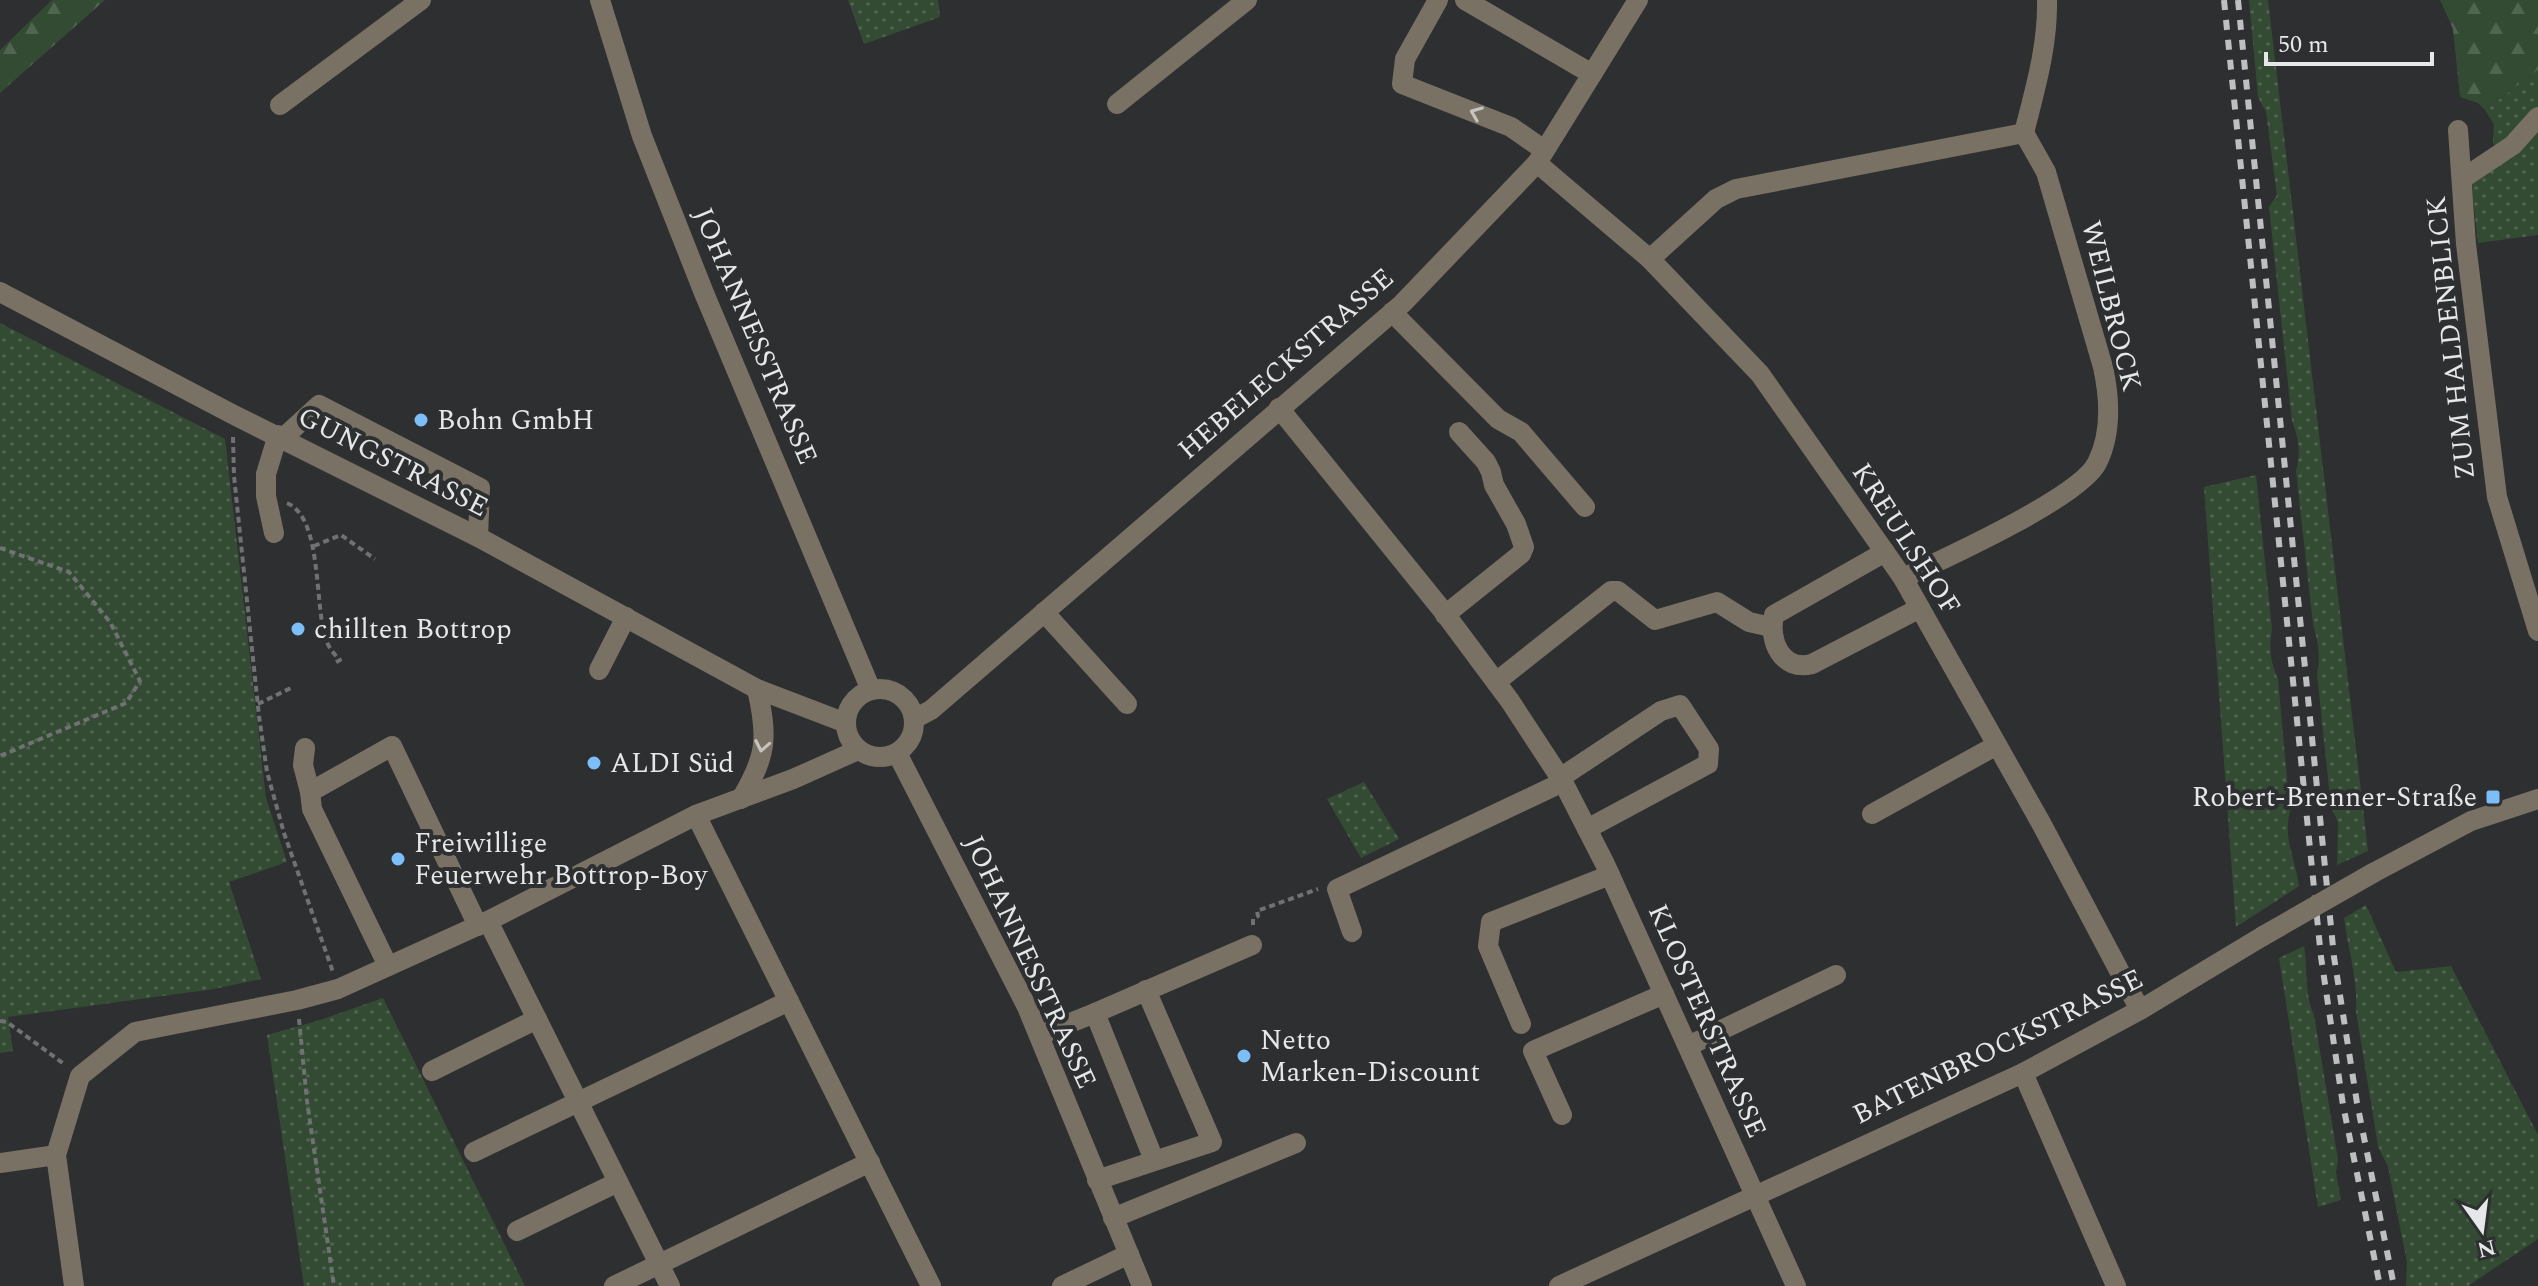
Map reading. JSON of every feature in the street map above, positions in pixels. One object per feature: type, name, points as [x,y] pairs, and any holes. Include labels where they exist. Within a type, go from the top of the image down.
[{"type":"street","points":[[280,105],[421,0]]},
{"type":"street","name":"JOHANNESSTRASSE","points":[[600,0],[642,136],[698,279],[871,690]]},
{"type":"street","points":[[1117,104],[1247,0]]},
{"type":"street","name":"KREULSHOF","points":[[1438,0],[1405,59],[1402,84],[1511,127],[1650,259],[1760,374],[1903,578],[2140,1010]]},
{"type":"street","name":"HEBELECKSTRASSE","points":[[914,719],[931,710],[1392,312],[1541,156],[1638,0]]},
{"type":"street","points":[[1650,259],[1716,199],[1736,189],[2024,133],[2044,52],[2048,28],[2047,0]]},
{"type":"street","points":[[1477,3],[1592,74]]},
{"type":"street","points":[[2462,179],[2513,145],[2538,117]]},
{"type":"street","name":"ZUM HALDENBLICK","points":[[2458,130],[2466,244],[2497,497],[2538,631]]},
{"type":"street","name":"WEILBROCK","points":[[1903,578],[1972,546],[2080,484],[2096,465],[2103,446],[2109,418],[2109,394],[2103,367],[2046,172],[2024,133]]},
{"type":"street","name":"GUNGSTRASSE","points":[[0,292],[234,415],[478,537],[757,689],[846,723]]},
{"type":"street","points":[[1392,312],[1498,419],[1521,432],[1585,507]]},
{"type":"street","points":[[274,533],[266,496],[266,474],[280,437],[319,405],[480,488],[478,537]]},
{"type":"street","name":"KLOSTERSTRASSE","points":[[1279,408],[1496,682],[1561,780],[1610,875],[1796,1286]]},
{"type":"street","points":[[1445,615],[1521,554],[1524,547],[1486,462],[1459,432]]},
{"type":"street","points":[[1885,552],[1774,615],[1771,627],[1773,639],[1782,658],[1803,667],[1920,608]]},
{"type":"street","points":[[1496,682],[1611,591],[1618,591],[1655,620],[1717,602],[1749,622],[1771,627]]},
{"type":"street","points":[[1044,612],[1127,704]]},
{"type":"street","points":[[599,670],[626,617]]},
{"type":"street","points":[[881,688],[900,694],[912,710],[914,719],[913,735],[897,753],[881,758],[858,750],[849,738],[846,723],[847,714],[856,699],[881,688]]},
{"type":"street","points":[[741,799],[753,778],[766,738],[757,689]]},
{"type":"street","points":[[1352,932],[1337,889],[1561,780],[1661,711],[1680,705],[1709,749],[1708,764],[1587,829]]},
{"type":"street","points":[[1872,814],[1997,745]]},
{"type":"street","points":[[310,792],[392,746],[483,923],[537,1019],[670,1286]]},
{"type":"street","points":[[305,748],[303,765],[312,809],[388,966]]},
{"type":"street","points":[[74,1286],[56,1155],[80,1076],[135,1032],[338,989],[483,923],[696,815],[793,779],[858,750]]},
{"type":"street","name":"JOHANNESSTRASSE","points":[[897,753],[1040,1035],[1142,1286]]},
{"type":"street","name":"BATENBROCKSTRASSE","points":[[1559,1286],[2023,1073],[2140,1010],[2373,873],[2471,821],[2538,799]]},
{"type":"street","points":[[696,815],[931,1286]]},
{"type":"street","points":[[1521,1024],[1488,946],[1491,922],[1610,875]]},
{"type":"street","points":[[1040,1035],[1252,945]]},
{"type":"street","points":[[1688,1046],[1836,975]]},
{"type":"street","points":[[1097,1180],[1212,1142],[1146,990]]},
{"type":"street","points":[[1562,1115],[1533,1051],[1664,994]]},
{"type":"street","points":[[474,1152],[789,1001]]},
{"type":"street","points":[[1095,1013],[1154,1160]]},
{"type":"street","points":[[432,1071],[537,1019]]},
{"type":"street","points":[[2023,1073],[2116,1286]]},
{"type":"street","points":[[1113,1218],[1296,1143]]},
{"type":"street","points":[[0,1163],[56,1155]]},
{"type":"street","points":[[614,1286],[870,1162]]},
{"type":"street","points":[[517,1231],[618,1182]]},
{"type":"street","points":[[1062,1286],[1129,1254]]},
{"type":"path","points":[[234,415],[234,476],[258,704],[271,793],[338,989]]},
{"type":"path","points":[[266,496],[294,505],[309,531],[314,546],[322,625],[329,646],[340,660],[333,664]]},
{"type":"path","points":[[314,546],[341,535],[375,559]]},
{"type":"path","points":[[0,548],[69,572],[110,622],[140,681],[126,703],[0,756]]},
{"type":"path","points":[[258,704],[291,688]]},
{"type":"path","points":[[1252,945],[1253,919],[1258,916],[1257,911],[1317,889],[1337,889]]},
{"type":"path","points":[[297,1000],[307,1101],[334,1286]]},
{"type":"path","points":[[0,1021],[7,1022],[80,1076]]},
{"type":"green space","points":[[52,0],[105,0],[0,93],[0,50]]},
{"type":"green space","points":[[848,0],[938,0],[940,17],[864,44]]},
{"type":"green space","points":[[2249,0],[2268,0],[2368,851],[2337,865],[2338,822],[2331,807],[2317,674],[2318,649],[2296,471],[2298,446],[2292,421],[2269,207],[2277,195],[2266,112],[2258,97]]},
{"type":"green space","points":[[2440,0],[2538,0],[2538,70],[2485,110],[2478,103],[2460,97],[2453,29]]},
{"type":"green space","points":[[2538,70],[2538,235],[2478,243],[2471,181],[2504,161],[2493,143],[2494,124],[2485,110]]},
{"type":"green space","points":[[0,323],[225,439],[266,798],[287,862],[229,882],[261,979],[214,989],[8,1017],[13,1051],[0,1053]]},
{"type":"green space","points":[[2256,475],[2272,629],[2271,654],[2278,679],[2290,811],[2289,840],[2299,886],[2236,927],[2204,487]]},
{"type":"green space","points":[[1364,782],[1399,839],[1361,858],[1327,799]]},
{"type":"green space","points":[[2366,905],[2396,972],[2451,966],[2538,1135],[2538,1239],[2468,1286],[2406,1286],[2407,1262],[2388,1167],[2378,1146],[2344,918]]},
{"type":"green space","points":[[2304,946],[2309,998],[2338,1159],[2336,1173],[2341,1200],[2318,1207],[2279,958]]},
{"type":"green space","points":[[383,998],[525,1286],[304,1286],[267,1035]]},
{"type":"railway","points":[[2224,0],[2321,957],[2343,1105],[2380,1286]]},
{"type":"railway","points":[[2238,0],[2334,957],[2357,1103],[2394,1286]]},
{"type":"place","name":"Bohn GmbH","points":[[421,420]]},
{"type":"place","name":"chillten Bottrop","points":[[298,629]]},
{"type":"place","name":"ALDI Süd","points":[[594,763]]},
{"type":"place","name":"Robert-Brenner-Straße","points":[[2493,797]]},
{"type":"place","name":"Freiwillige Feuerwehr Bottrop-Boy","points":[[398,859]]},
{"type":"place","name":"Netto Marken-Discount","points":[[1244,1056]]}]
